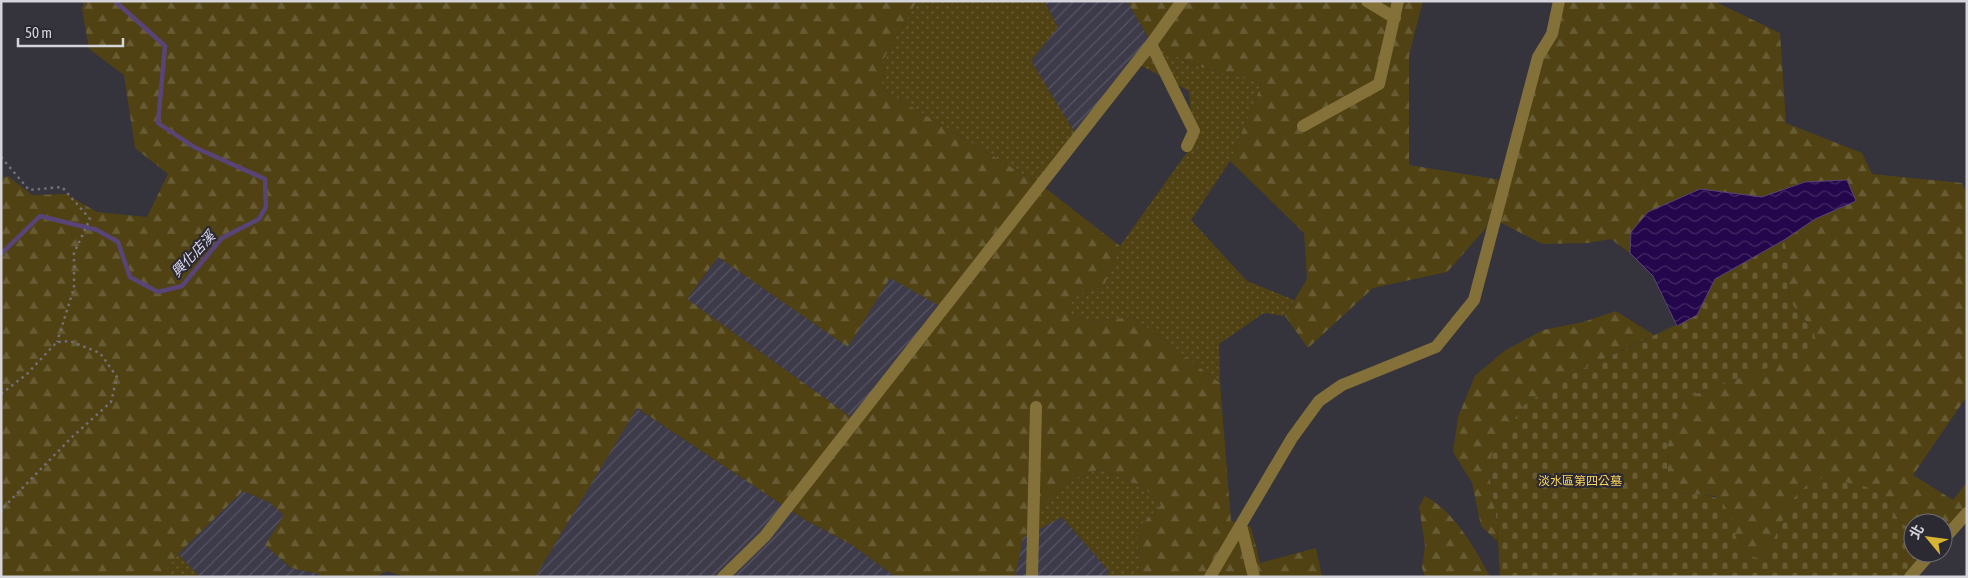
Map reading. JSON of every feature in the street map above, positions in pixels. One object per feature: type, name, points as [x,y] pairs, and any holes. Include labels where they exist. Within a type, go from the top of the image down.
[{"type":"street","points":[[723,577],[765,536],[1152,44],[1182,1]]},
{"type":"street","points":[[1367,1],[1395,18]]},
{"type":"street","points":[[1303,126],[1379,84],[1398,1]]},
{"type":"street","points":[[1210,577],[1292,438],[1319,401],[1342,385],[1436,347],[1474,300],[1538,57],[1552,34],[1559,1]]},
{"type":"street","points":[[1152,44],[1194,131],[1186,146]]},
{"type":"street","points":[[1032,577],[1036,407]]},
{"type":"street","points":[[1953,529],[1967,513]]},
{"type":"street","points":[[1242,525],[1254,577]]},
{"type":"street","points":[[1910,577],[1922,563]]},
{"type":"path","points":[[1,156],[29,190],[62,187],[90,219],[74,253],[74,288],[57,342],[27,374],[1,394]]},
{"type":"path","points":[[1,514],[2,509],[111,402],[117,377],[100,353],[70,341],[57,342]]},
{"type":"shaded area","points":[[1044,1],[1127,1],[1152,44],[1080,141],[1031,61],[1058,27]]},
{"type":"shaded area","points":[[718,257],[847,346],[890,277],[947,310],[858,422],[687,299]]},
{"type":"shaded area","points":[[1025,394],[1062,517],[1109,571],[1107,577],[1015,577],[1019,556]]},
{"type":"shaded area","points":[[636,408],[802,518],[852,545],[896,577],[535,577]]},
{"type":"shaded area","points":[[243,491],[270,502],[284,515],[266,545],[290,568],[319,574],[320,577],[200,577],[178,554]]},
{"type":"green space","points":[[84,1],[917,1],[883,60],[884,90],[1044,187],[1120,246],[1104,286],[1075,295],[1068,312],[1090,322],[1133,317],[1220,383],[1231,521],[1251,527],[1260,563],[1316,548],[1322,577],[1140,577],[1137,529],[1161,505],[1144,487],[1099,469],[1060,486],[1023,538],[1015,577],[896,577],[852,545],[802,518],[637,408],[535,577],[405,577],[387,571],[376,577],[320,577],[319,574],[291,568],[265,545],[284,515],[269,502],[243,491],[178,554],[161,577],[1,577],[1,178],[8,176],[32,195],[66,194],[97,212],[147,217],[168,174],[135,148],[124,75],[89,49],[82,9]],"holes":[[[718,257],[848,347],[890,278],[947,310],[858,422],[687,299]]]},
{"type":"green space","points":[[917,1],[1044,1],[1058,27],[1031,61],[1080,141],[1044,187],[884,90],[883,60]]},
{"type":"green space","points":[[1127,1],[1423,1],[1409,55],[1409,165],[1501,180],[1563,1],[1714,1],[1780,33],[1786,123],[1862,153],[1872,174],[1962,183],[1967,194],[1967,396],[1913,475],[1953,500],[1967,482],[1967,505],[1953,522],[1953,513],[1903,513],[1903,524],[1899,522],[1888,499],[1867,487],[1793,499],[1769,549],[1756,558],[1742,551],[1715,496],[1679,493],[1668,480],[1667,447],[1685,398],[1809,352],[1812,328],[1793,306],[1787,284],[1792,272],[1784,240],[1815,219],[1856,201],[1805,182],[1762,197],[1700,189],[1631,232],[1630,253],[1611,239],[1588,243],[1542,244],[1494,219],[1447,272],[1373,288],[1308,348],[1285,316],[1307,279],[1304,233],[1230,161],[1262,83],[1193,65],[1152,44]]},
{"type":"green space","points":[[1152,44],[1193,65],[1262,83],[1230,161],[1191,220],[1247,281],[1294,300],[1285,316],[1264,313],[1219,344],[1220,383],[1133,317],[1090,322],[1068,312],[1075,295],[1104,286],[1120,246],[1193,144],[1189,91],[1138,64]]},
{"type":"green space","name":"淡水區第四公墓","points":[[1784,240],[1792,272],[1787,284],[1793,306],[1812,328],[1816,340],[1809,353],[1685,398],[1667,447],[1668,480],[1680,493],[1710,496],[1720,501],[1738,526],[1735,535],[1742,550],[1756,558],[1769,549],[1793,499],[1806,486],[1823,477],[1867,487],[1888,499],[1899,522],[1903,524],[1903,563],[1918,563],[1906,577],[1500,577],[1497,522],[1490,478],[1492,453],[1524,405],[1574,373],[1697,315],[1715,279]]},
{"type":"green space","points":[[1616,311],[1654,335],[1574,373],[1524,405],[1492,454],[1490,478],[1497,522],[1497,541],[1481,526],[1472,483],[1453,452],[1458,417],[1475,376],[1504,351],[1543,330],[1583,322]]},
{"type":"green space","points":[[1099,469],[1144,487],[1161,505],[1137,529],[1140,577],[1107,577],[1109,571],[1062,517],[1023,538],[1060,486]]},
{"type":"green space","points":[[1425,496],[1445,511],[1463,531],[1490,577],[1425,577],[1422,568],[1425,545],[1419,507]]},
{"type":"green space","points":[[178,554],[200,577],[161,577]]},
{"type":"water","points":[[1847,180],[1856,201],[1815,219],[1784,240],[1715,279],[1697,315],[1677,326],[1653,276],[1630,253],[1631,232],[1648,212],[1700,189],[1762,197],[1805,182]]},
{"type":"waterway","name":"興化店溪","points":[[1,254],[40,216],[97,230],[118,242],[130,277],[158,292],[182,286],[222,238],[259,219],[266,207],[265,179],[194,147],[158,123],[165,46],[115,1]]}]
